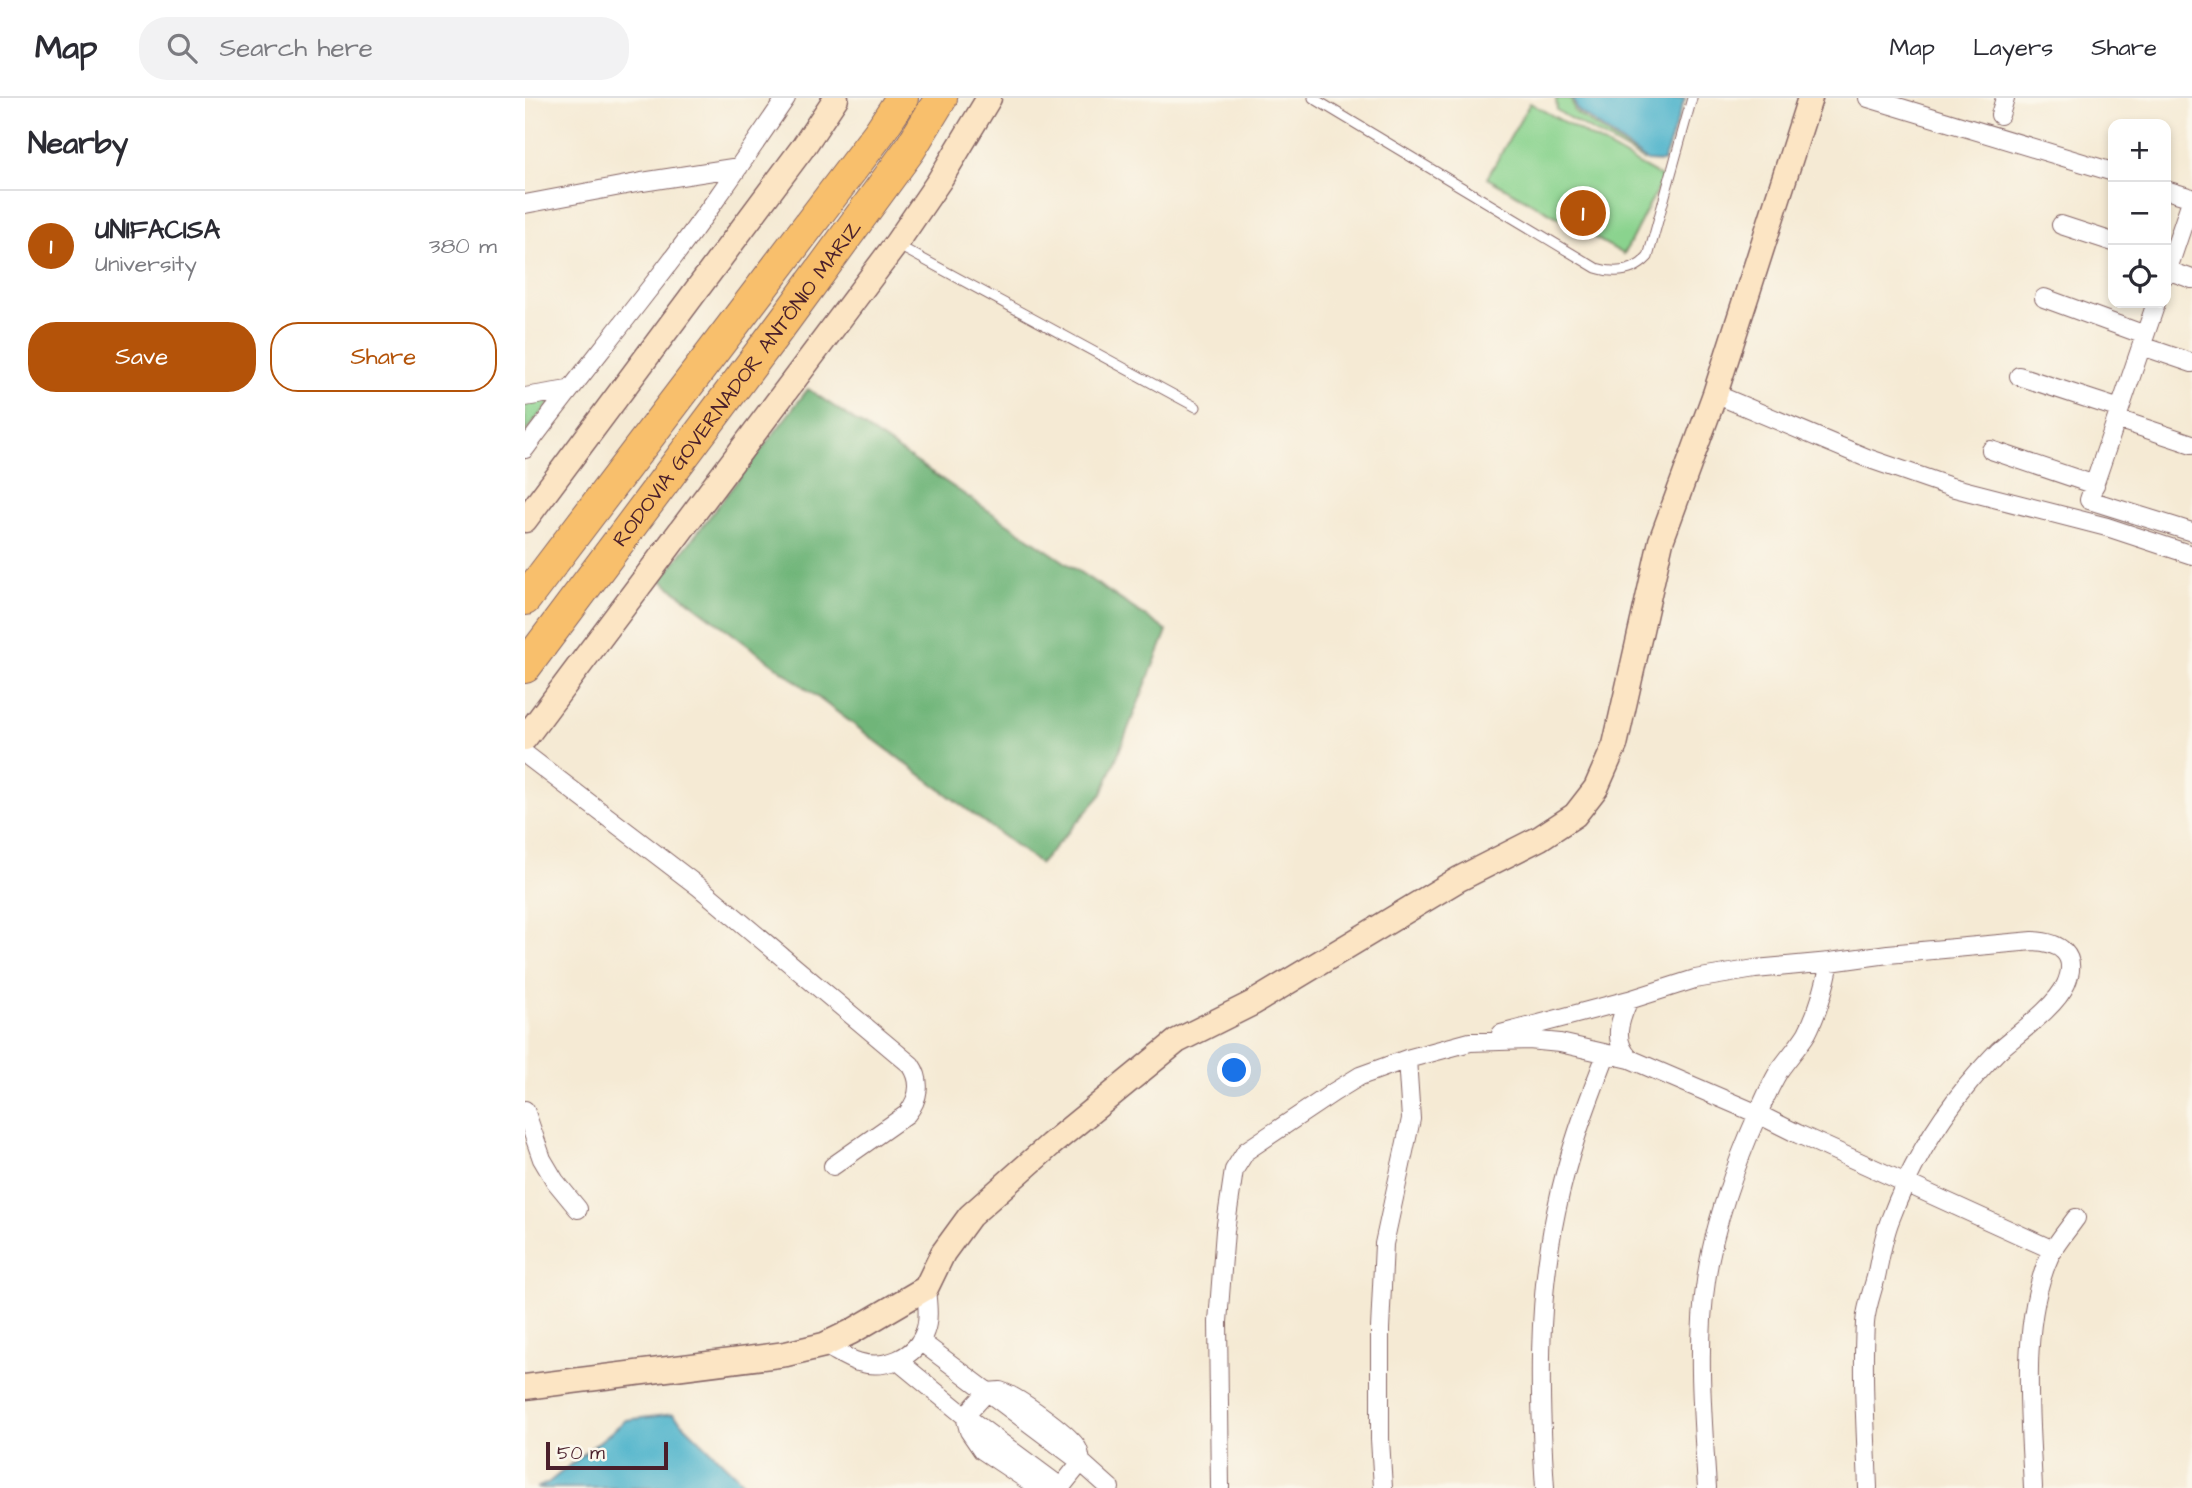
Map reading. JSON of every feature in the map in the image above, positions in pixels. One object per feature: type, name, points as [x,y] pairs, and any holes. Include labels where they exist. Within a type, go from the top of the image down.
[{"type":"highway","name":"RODOVIA GOVERNADOR ANTÔNIO MARIZ","points":[[525,598],[862,155],[902,98]]},
{"type":"highway","name":"RODOVIA GOVERNADOR ANTÔNIO MARIZ","points":[[525,667],[808,289],[910,149],[941,98]]},
{"type":"street","points":[[525,449],[568,390],[647,293],[786,98]]},
{"type":"street","points":[[525,520],[836,98]]},
{"type":"street","points":[[525,738],[895,244],[945,172],[989,98]]},
{"type":"street","points":[[824,1345],[858,1362],[876,1364],[898,1361],[920,1341],[927,1323],[926,1288],[943,1252],[971,1216],[1050,1144],[1177,1041],[1253,1003],[1459,879],[1540,838],[1575,815],[1596,788],[1615,745],[1661,541],[1715,394],[1810,98]]},
{"type":"street","points":[[1868,98],[2108,171]]},
{"type":"street","points":[[525,204],[739,167]]},
{"type":"street","points":[[2171,192],[2192,198],[2171,255]]},
{"type":"street","points":[[2061,225],[2108,240]]},
{"type":"street","points":[[2171,268],[2192,279]]},
{"type":"street","points":[[2044,298],[2192,363]]},
{"type":"street","points":[[2154,308],[2089,500],[2192,532]]},
{"type":"street","points":[[2019,376],[2192,444]]},
{"type":"street","points":[[525,397],[568,390]]},
{"type":"street","points":[[1715,394],[1867,458],[1951,487],[2107,527],[2192,555]]},
{"type":"street","points":[[1991,450],[2095,485]]},
{"type":"street","points":[[525,754],[699,887],[911,1065],[918,1091],[912,1108],[833,1166]]},
{"type":"street","points":[[1220,1488],[1218,1322],[1225,1231],[1234,1170],[1246,1151],[1333,1092],[1360,1076],[1407,1059],[1629,1000],[1696,979],[1755,969],[1888,954],[2033,941],[2050,942],[2061,947],[2068,958],[2070,972],[2066,986],[2052,1003],[1996,1053],[1965,1088],[1935,1129],[1906,1182],[1889,1222],[1865,1320],[1868,1488]]},
{"type":"street","points":[[1707,1488],[1702,1411],[1705,1282],[1714,1242],[1758,1114],[1778,1074],[1811,1024],[1820,1004],[1831,962]]},
{"type":"street","points":[[1629,1000],[1621,1017],[1618,1035],[1623,1052],[1630,1059]]},
{"type":"street","points":[[1470,1042],[1560,1043],[1630,1059],[1758,1114],[1798,1135],[2053,1250]]},
{"type":"street","points":[[1545,1488],[1540,1368],[1546,1283],[1556,1212],[1574,1140],[1607,1055]]},
{"type":"street","points":[[1383,1488],[1380,1329],[1384,1244],[1412,1119],[1407,1059]]},
{"type":"street","points":[[525,1110],[542,1159],[555,1181],[578,1209]]},
{"type":"street","points":[[2033,1488],[2029,1391],[2032,1326],[2044,1272],[2053,1250],[2076,1218]]},
{"type":"street","points":[[525,1387],[786,1354],[824,1345],[926,1288]]},
{"type":"street","points":[[920,1341],[986,1392],[1007,1393],[1033,1410],[1073,1442],[1079,1450],[1081,1462],[1110,1488]]},
{"type":"street","points":[[898,1361],[965,1416],[1061,1488],[1081,1462]]},
{"type":"street","points":[[965,1416],[986,1392]]},
{"type":"lane","points":[[1313,98],[1596,268],[1613,272],[1640,264],[1648,257],[1692,98]]},
{"type":"lane","points":[[895,244],[1196,407]]},
{"type":"green space","points":[[1556,98],[1571,98],[1575,112],[1644,161],[1557,110]]},
{"type":"green space","points":[[1530,103],[1663,178],[1624,254],[1487,178]]},
{"type":"green space","points":[[808,389],[1167,631],[1102,794],[1040,864],[661,580]]},
{"type":"green space","points":[[556,396],[525,433],[525,401]]},
{"type":"water","points":[[1573,98],[1685,98],[1663,162],[1647,161],[1577,110]]},
{"type":"water","points":[[673,1414],[749,1488],[536,1488],[548,1483],[626,1420]]},
{"type":"place","name":"UNIFACISA","points":[[1583,213]]}]
